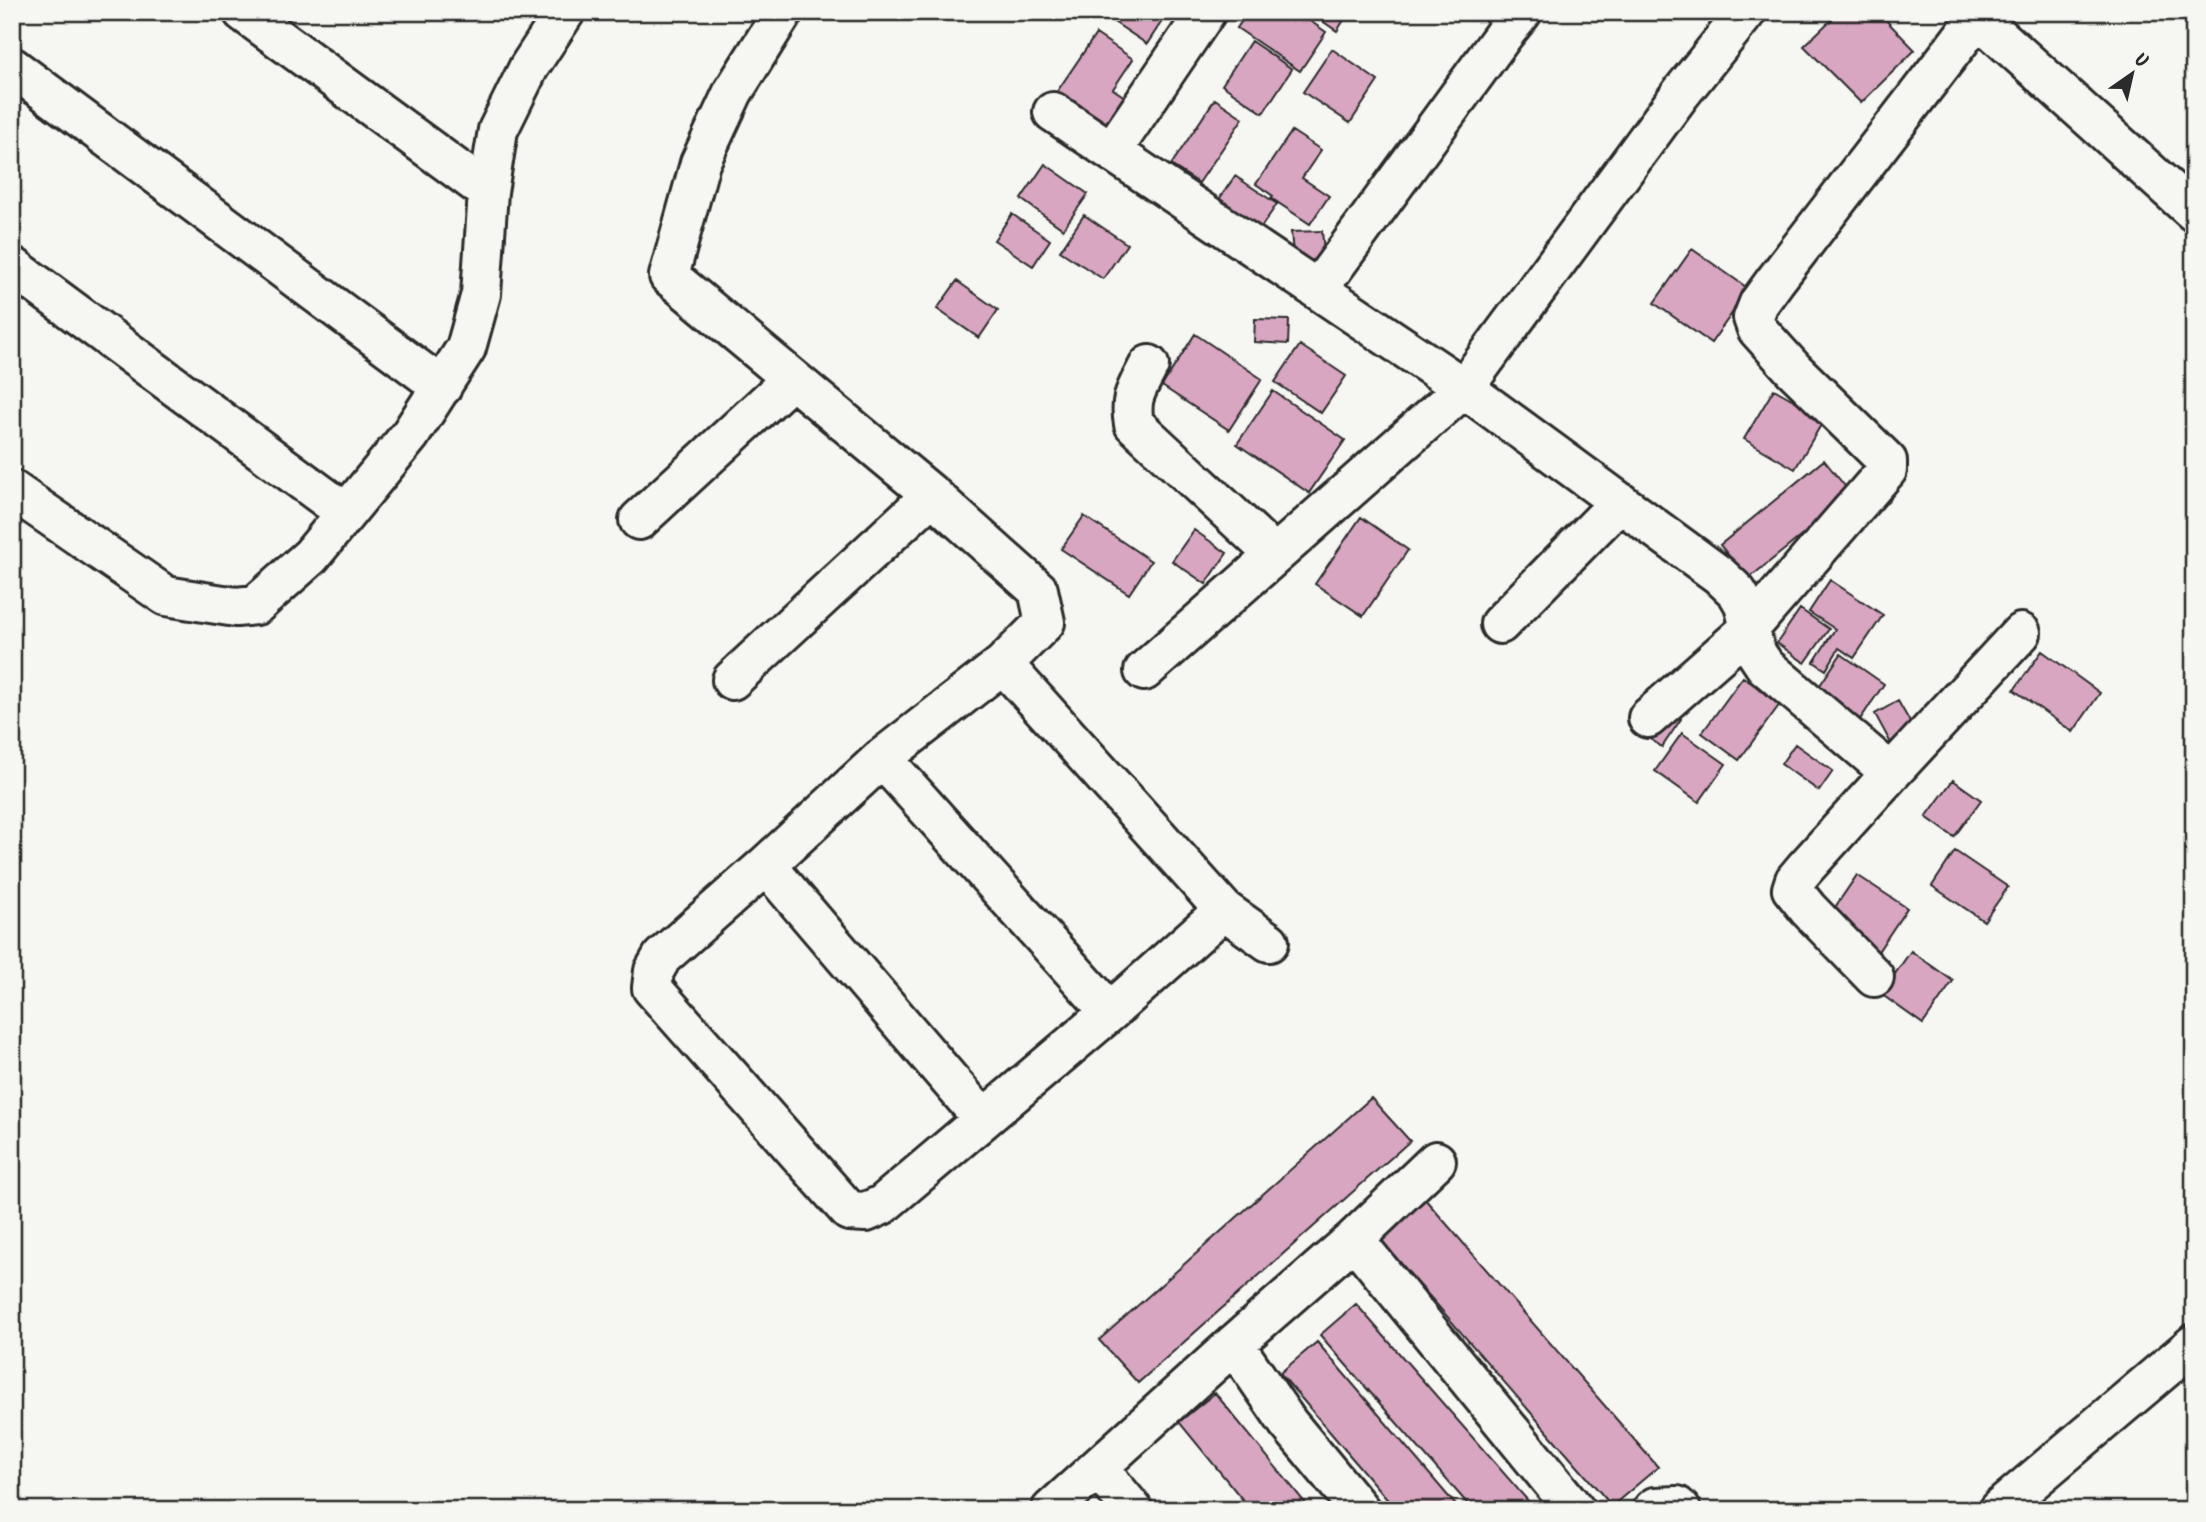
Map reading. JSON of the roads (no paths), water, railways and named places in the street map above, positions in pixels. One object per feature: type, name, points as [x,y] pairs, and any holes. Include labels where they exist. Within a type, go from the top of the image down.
[{"type":"street","points":[[243,12],[488,192]]},
{"type":"street","points":[[12,490],[166,596],[236,607],[256,605],[311,556],[410,435],[466,348],[481,294],[488,192],[498,131],[529,68],[565,12]]},
{"type":"street","points":[[783,12],[733,92],[699,163],[669,276],[932,495],[1038,590],[1045,622],[1003,664],[882,758],[662,957],[654,971],[652,988],[849,1211],[866,1212],[882,1205],[1111,1012],[1223,910]]},
{"type":"street","points":[[1112,151],[1206,12]]},
{"type":"street","points":[[1318,289],[1522,12]]},
{"type":"street","points":[[1144,671],[1464,388],[1681,93],[1746,12]]},
{"type":"street","points":[[1648,718],[1749,629],[1887,470],[1887,461],[1794,370],[1757,329],[1753,318],[1759,303],[1775,281],[1975,15],[2194,212]]},
{"type":"street","points":[[12,67],[442,387]]},
{"type":"street","points":[[1053,111],[1464,388],[1719,575],[1737,592],[1744,604],[1755,651],[1765,666],[1891,773]]},
{"type":"street","points":[[12,266],[346,513]]},
{"type":"street","points":[[1149,365],[1131,406],[1134,424],[1275,555]]},
{"type":"street","points":[[639,520],[792,379]]},
{"type":"street","points":[[732,680],[932,495]]},
{"type":"street","points":[[1500,624],[1620,502]]},
{"type":"street","points":[[1874,977],[1808,909],[1792,889],[1795,880],[2021,633]]},
{"type":"street","points":[[1003,664],[1223,910],[1269,942]]},
{"type":"street","points":[[882,758],[1111,1012]]},
{"type":"street","points":[[766,865],[983,1119]]},
{"type":"street","points":[[1051,1510],[1234,1344],[1354,1240],[1436,1161]]},
{"type":"street","points":[[1354,1240],[1575,1510]]},
{"type":"street","points":[[1234,1344],[1288,1423],[1360,1510]]},
{"type":"street","points":[[1998,1510],[2194,1344]]},
{"type":"street","points":[[1098,1468],[1133,1510]]},
{"type":"street","points":[[1652,1510],[1655,1507],[1677,1506],[1681,1510]]}]
